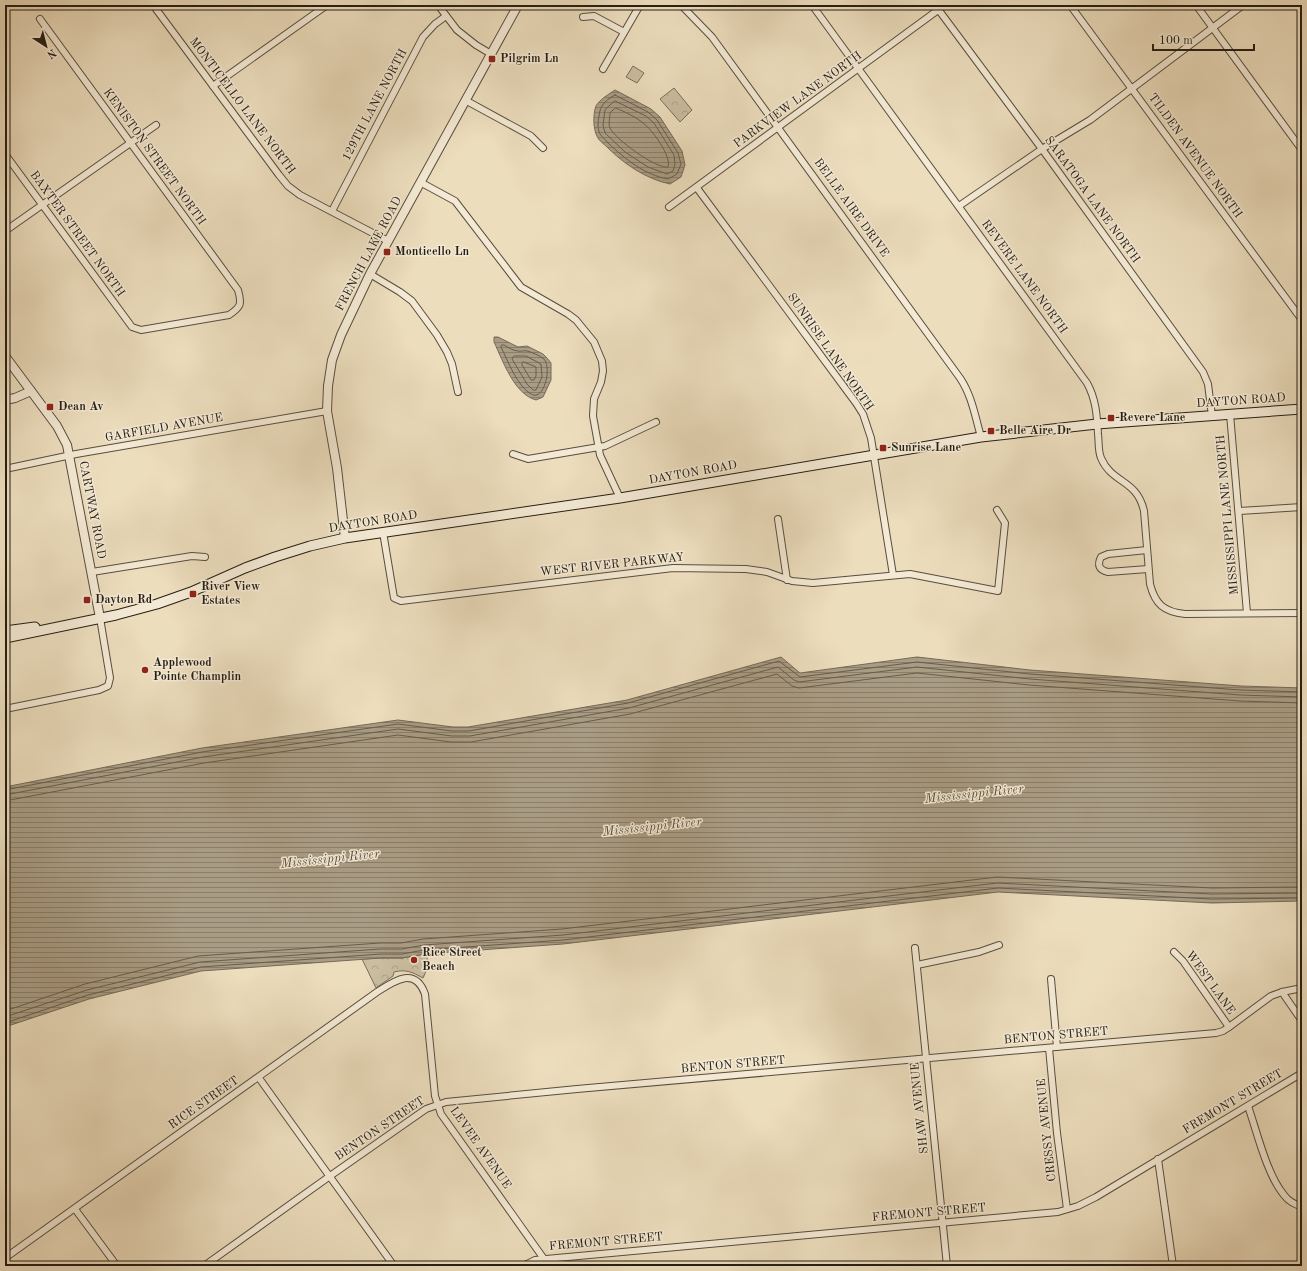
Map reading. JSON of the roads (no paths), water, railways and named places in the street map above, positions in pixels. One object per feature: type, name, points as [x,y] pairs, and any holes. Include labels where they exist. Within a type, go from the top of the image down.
[{"type":"main road","name":"DAYTON ROAD","points":[[5,638],[100,618],[157,604],[191,592],[245,568],[275,557],[310,546],[345,538],[620,498],[981,437],[1097,424],[1302,409]]},
{"type":"main road","name":"DAYTON ROAD","points":[[5,631],[100,618]]},
{"type":"street","name":"MONTICELLO LANE NORTH","points":[[153,5],[278,175],[288,186],[300,195],[388,241]]},
{"type":"street","points":[[213,86],[327,5]]},
{"type":"street","points":[[438,5],[457,30],[491,54]]},
{"type":"street","name":"FRENCH LAKE ROAD","points":[[345,538],[337,468],[327,410],[328,386],[332,360],[341,335],[370,274],[518,5]]},
{"type":"street","points":[[603,68],[640,5]]},
{"type":"street","name":"BELLE AIRE DRIVE","points":[[681,5],[712,37],[968,389],[981,437]]},
{"type":"street","name":"REVERE LANE NORTH","points":[[812,5],[1087,383],[1095,405],[1100,456],[1105,466],[1111,473],[1131,487],[1142,502],[1150,584],[1152,594],[1157,603],[1174,613],[1247,614]]},
{"type":"street","name":"TILDEN AVENUE NORTH","points":[[1070,5],[1302,320]]},
{"type":"street","points":[[1196,5],[1302,150]]},
{"type":"street","points":[[959,206],[1042,149],[1090,120],[1243,5]]},
{"type":"street","name":"PARKVIEW LANE NORTH","points":[[670,207],[859,68],[937,7]]},
{"type":"street","name":"SARATOGA LANE NORTH","points":[[937,7],[1042,149],[1203,372],[1208,384],[1212,416]]},
{"type":"street","name":"129TH LANE NORTH","points":[[332,211],[423,38],[435,24],[446,16]]},
{"type":"street","points":[[582,17],[594,16],[624,32]]},
{"type":"street","name":"KENISTON STREET NORTH","points":[[40,19],[238,290],[241,302],[237,310],[229,315],[141,330],[132,327]]},
{"type":"street","points":[[465,100],[531,136],[542,148]]},
{"type":"street","points":[[5,231],[156,125]]},
{"type":"street","name":"BAXTER STREET NORTH","points":[[5,154],[132,327]]},
{"type":"street","points":[[420,182],[456,201],[521,287],[572,317],[583,327],[594,342],[602,361],[603,371],[592,408],[598,447],[600,455],[620,498]]},
{"type":"street","name":"SUNRISE LANE NORTH","points":[[697,188],[856,403],[867,425],[871,438],[893,575]]},
{"type":"street","points":[[370,274],[412,301],[440,339],[447,352],[452,364],[458,392]]},
{"type":"street","name":"CARTWAY ROAD","points":[[5,356],[62,435],[67,445],[92,572],[110,678],[108,686],[99,690],[5,709]]},
{"type":"street","points":[[5,400],[15,398],[30,391]]},
{"type":"street","name":"GARFIELD AVENUE","points":[[5,469],[76,454],[327,410]]},
{"type":"street","name":"MISSISSIPPI LANE NORTH","points":[[1230,414],[1247,614]]},
{"type":"street","points":[[513,454],[528,459],[598,447],[615,442],[656,422]]},
{"type":"street","points":[[1239,511],[1302,507]]},
{"type":"street","name":"WEST RIVER PARKWAY","points":[[383,532],[394,598],[401,601],[673,568],[746,569],[767,572],[787,580],[800,583],[910,574],[998,591],[1005,523],[997,510]]},
{"type":"street","points":[[778,519],[787,580]]},
{"type":"street","points":[[1147,550],[1108,554],[1101,557],[1098,563],[1103,570],[1108,572],[1148,569]]},
{"type":"street","points":[[92,572],[192,556],[205,557]]},
{"type":"street","points":[[1247,614],[1302,613]]},
{"type":"street","points":[[917,965],[979,952],[999,945]]},
{"type":"street","name":"SHAW AVENUE","points":[[915,948],[947,1266]]},
{"type":"street","name":"WEST LANE","points":[[1174,952],[1183,960],[1229,1027]]},
{"type":"street","name":"RICE STREET","points":[[5,1258],[259,1078],[377,992],[404,977],[419,983]]},
{"type":"street","points":[[1051,978],[1057,1047]]},
{"type":"street","name":"LEVEE AVENUE","points":[[419,983],[425,994],[432,1075],[437,1104],[458,1140],[549,1266]]},
{"type":"street","name":"BENTON STREET","points":[[204,1266],[426,1109],[437,1104],[470,1099],[561,1090],[1216,1033],[1229,1027],[1271,996],[1302,988]]},
{"type":"street","points":[[1282,992],[1302,1021]]},
{"type":"street","name":"CRESSY AVENUE","points":[[1049,1048],[1057,1133],[1067,1209]]},
{"type":"street","name":"FREMONT STREET","points":[[523,1266],[535,1260],[544,1259],[1058,1212],[1096,1197],[1302,1073]]},
{"type":"street","points":[[259,1078],[394,1266]]},
{"type":"street","points":[[1248,1106],[1274,1181],[1284,1196],[1293,1204],[1302,1207]]},
{"type":"street","points":[[1158,1159],[1173,1266]]},
{"type":"street","points":[[75,1209],[117,1266]]},
{"type":"water","points":[[615,90],[651,109],[660,117],[682,151],[685,165],[681,177],[670,184],[644,175],[628,165],[599,139],[594,125],[594,113],[596,106],[602,99]]},
{"type":"water","points":[[494,337],[498,337],[518,347],[527,346],[543,354],[547,358],[551,363],[551,380],[543,397],[536,400],[528,397],[515,384],[501,358],[494,342]]},
{"type":"water","name":"Mississippi River","points":[[781,657],[800,673],[917,657],[1030,670],[1241,686],[1302,688],[1302,901],[1212,903],[998,892],[563,944],[424,954],[402,958],[381,958],[201,971],[89,999],[5,1027],[5,787],[202,748],[398,720],[453,727],[468,727],[627,700]]},
{"type":"place","name":"Pilgrim Ln","points":[[492,59]]},
{"type":"place","name":"Monticello Ln","points":[[387,252]]},
{"type":"place","name":"Dean Av","points":[[50,407]]},
{"type":"place","name":"Revere Lane","points":[[1111,418]]},
{"type":"place","name":"Belle Aire Dr","points":[[991,431]]},
{"type":"place","name":"Sunrise Lane","points":[[883,448]]},
{"type":"place","name":"River View Estates","points":[[193,594]]},
{"type":"place","name":"Dayton Rd","points":[[87,600]]},
{"type":"place","name":"Applewood Pointe Champlin","points":[[145,670]]},
{"type":"place","name":"Rice Street Beach","points":[[414,960]]}]
